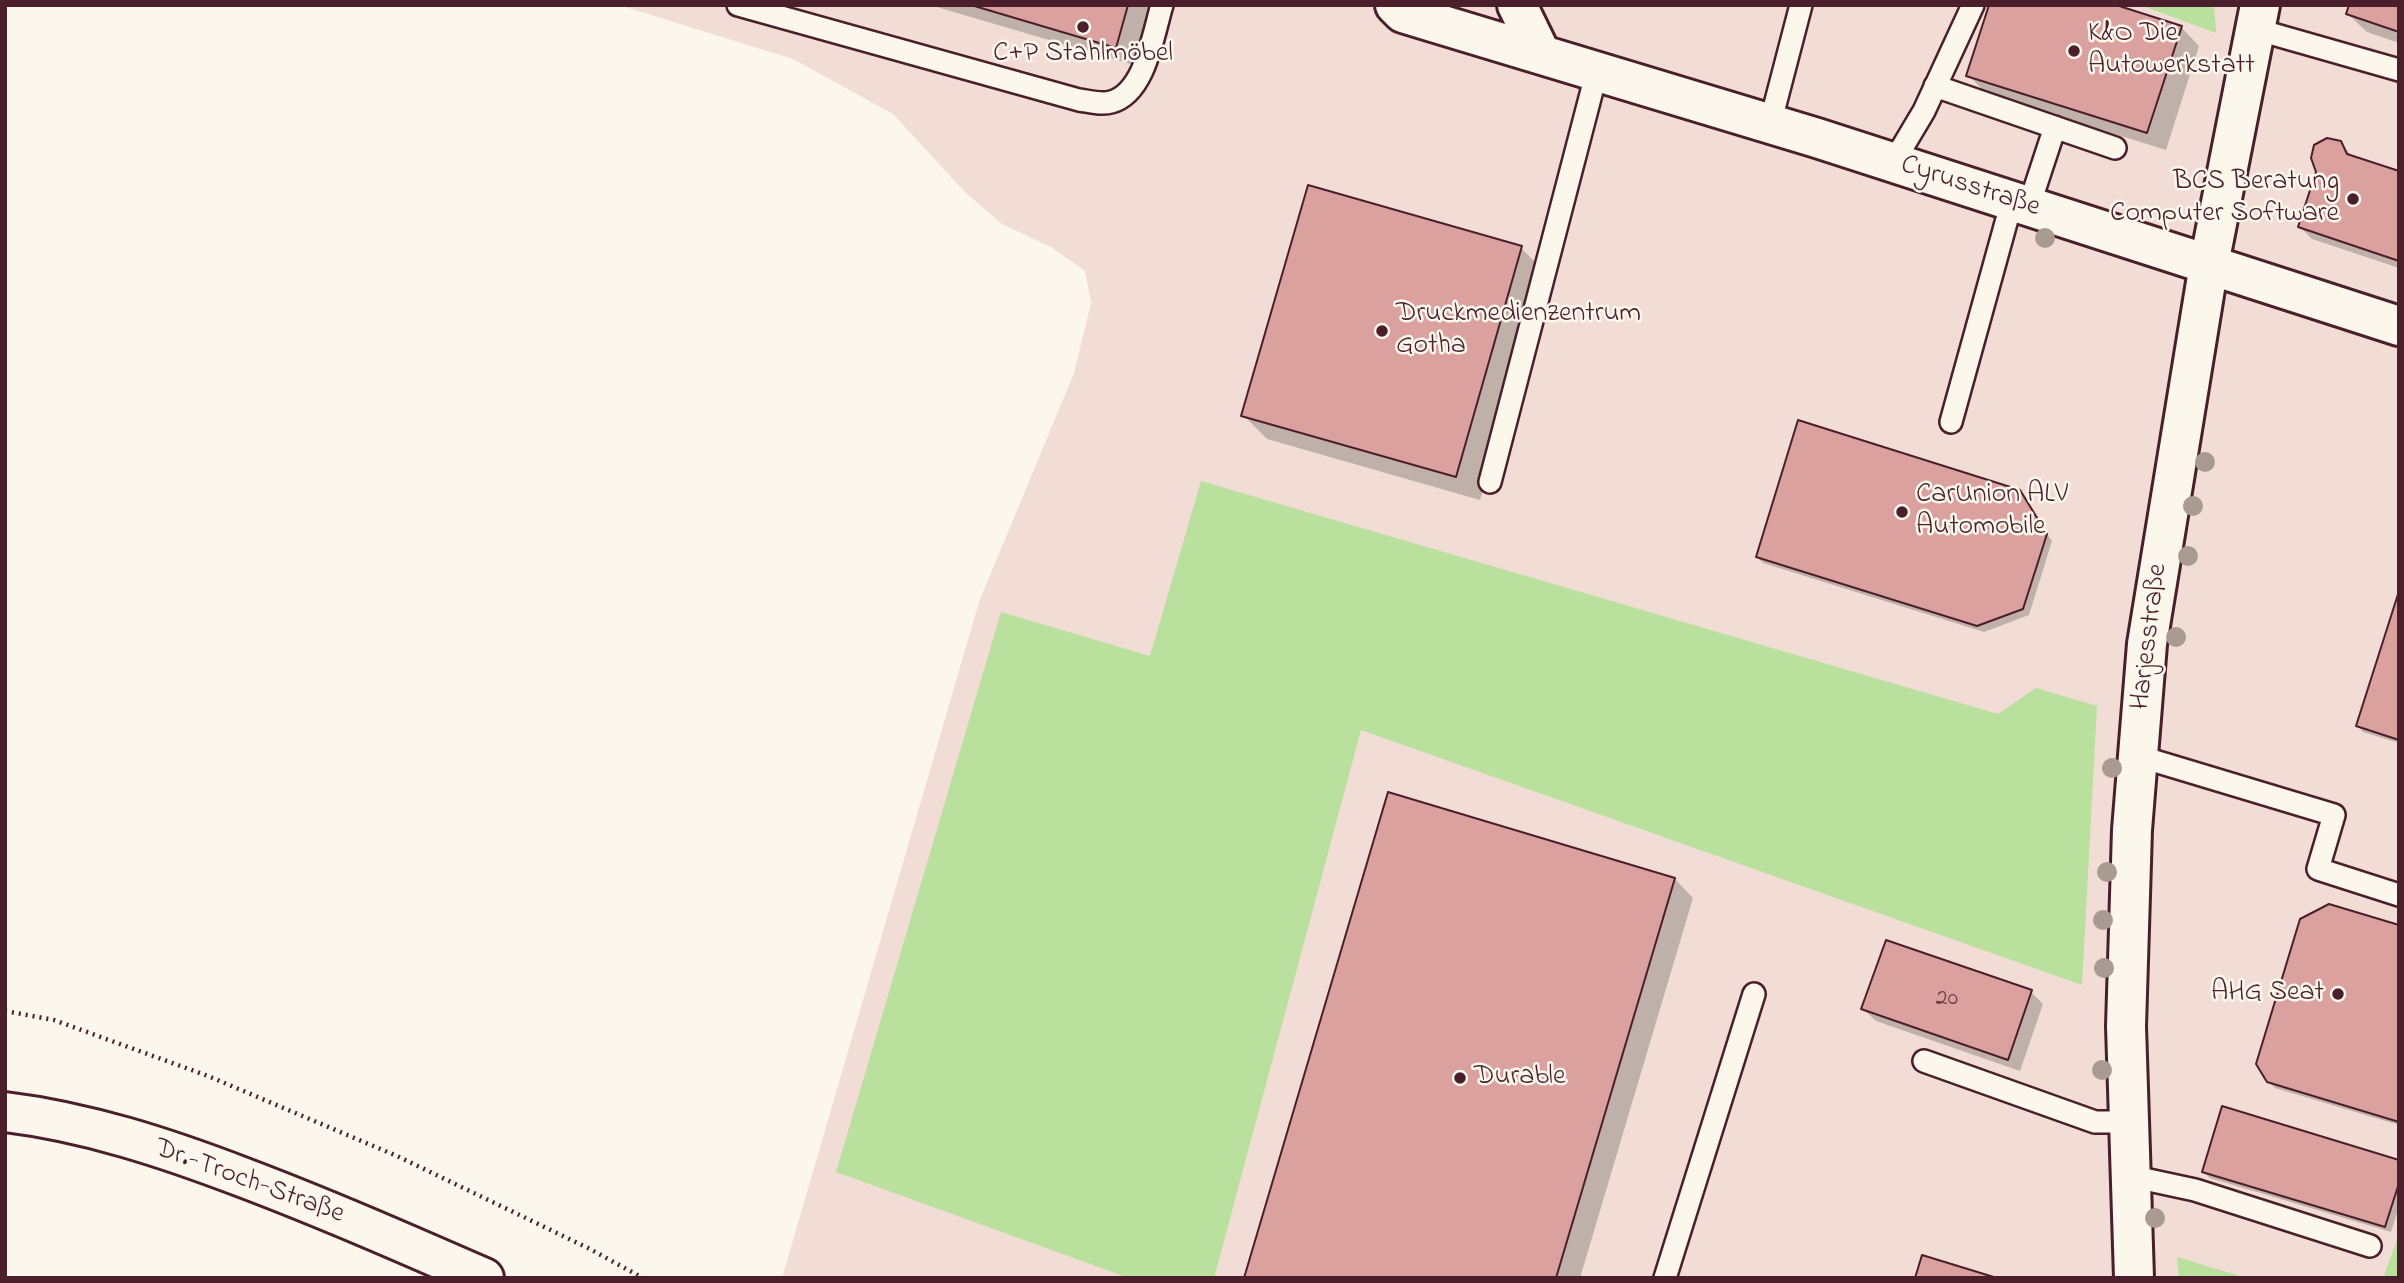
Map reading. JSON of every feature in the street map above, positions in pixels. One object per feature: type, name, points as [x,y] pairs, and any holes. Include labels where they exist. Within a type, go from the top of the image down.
[{"type":"street","name":"Cyrusstraße","points":[[1395,5],[1403,13],[1414,17],[1770,124],[2399,326]]},
{"type":"street","points":[[1517,5],[1541,54]]},
{"type":"street","name":"Harjesstraße","points":[[2134,1278],[2126,1026],[2132,830],[2147,644],[2209,264],[2258,17]]},
{"type":"street","name":"Dr.-Troch-Straße","points":[[5,1112],[80,1125],[182,1154],[286,1194],[484,1278]]},
{"type":"lane","points":[[738,5],[1079,100],[1110,103],[1127,94],[1139,79],[1162,5]]},
{"type":"lane","points":[[1770,124],[1801,5]]},
{"type":"lane","points":[[1893,163],[1936,86],[1973,5]]},
{"type":"lane","points":[[2258,17],[2399,70]]},
{"type":"lane","points":[[1490,482],[1597,71]]},
{"type":"lane","points":[[1936,86],[2115,148]]},
{"type":"lane","points":[[1951,422],[2021,204],[2055,127]]},
{"type":"lane","points":[[2138,757],[2334,815],[2318,869],[2399,895]]},
{"type":"lane","points":[[1665,1278],[1754,995]]},
{"type":"lane","points":[[1924,1061],[2095,1122],[2128,1122]]},
{"type":"lane","points":[[2130,1177],[2195,1191],[2370,1246]]},
{"type":"path","points":[[5,1011],[54,1020],[221,1081],[397,1156],[588,1248],[643,1278]]},
{"type":"shaded area","points":[[619,5],[2399,5],[2399,1278],[782,1278],[979,602],[1074,373],[1091,303],[1085,271],[1051,247],[1002,224],[965,192],[893,114],[793,59]]},
{"type":"green space","points":[[2140,5],[2214,5],[2216,33]]},
{"type":"green space","points":[[1201,481],[1998,714],[2036,688],[2097,706],[2082,985],[1361,730],[1214,1278],[1129,1278],[836,1172],[1001,612],[1150,656]]},
{"type":"green space","points":[[2399,1234],[2399,1278],[2383,1278]]},
{"type":"green space","points":[[2177,1257],[2246,1278],[2179,1278]]},
{"type":"building","name":"C+P Stahlmöbel","points":[[971,5],[1128,5],[1116,48]]},
{"type":"building","name":"K&O Die Autowerkstatt","points":[[1989,5],[2116,5],[2182,26],[2147,133],[1966,76]]},
{"type":"building","points":[[2349,5],[2399,5],[2399,32],[2346,14]]},
{"type":"building","name":"BCS Beratung Computer Software","points":[[2327,138],[2341,141],[2347,154],[2399,171],[2399,261],[2298,227],[2316,172],[2311,158],[2314,145]]},
{"type":"building","name":"Druckmedienzentrum Gotha","points":[[1308,185],[1522,246],[1456,477],[1241,416]]},
{"type":"building","name":"CarUnion ALV Automobile","points":[[1798,420],[2020,490],[2047,534],[2023,609],[1977,626],[1756,557]]},
{"type":"building","points":[[2399,591],[2399,740],[2356,726]]},
{"type":"building","name":"Durable","points":[[1388,792],[1675,878],[1556,1278],[1244,1278]]},
{"type":"building","name":"AHG Seat","points":[[2329,904],[2399,925],[2399,1122],[2267,1082],[2256,1064],[2300,919]]},
{"type":"building","points":[[1886,940],[2032,990],[2008,1060],[1861,1009]]},
{"type":"building","points":[[2222,1106],[2399,1160],[2399,1183],[2385,1227],[2202,1172]]},
{"type":"building","points":[[1922,1255],[1997,1278],[1915,1278]]},
{"type":"place","name":"C+P Stahlmöbel","points":[[1083,27]]},
{"type":"place","name":"K&O Die Autowerkstatt","points":[[2074,51]]},
{"type":"place","name":"BCS Beratung Computer Software","points":[[2353,199]]},
{"type":"place","name":"Druckmedienzentrum Gotha","points":[[1382,331]]},
{"type":"place","name":"CarUnion ALV Automobile","points":[[1902,512]]},
{"type":"place","name":"AHG Seat","points":[[2338,994]]},
{"type":"place","name":"Durable","points":[[1460,1078]]}]
